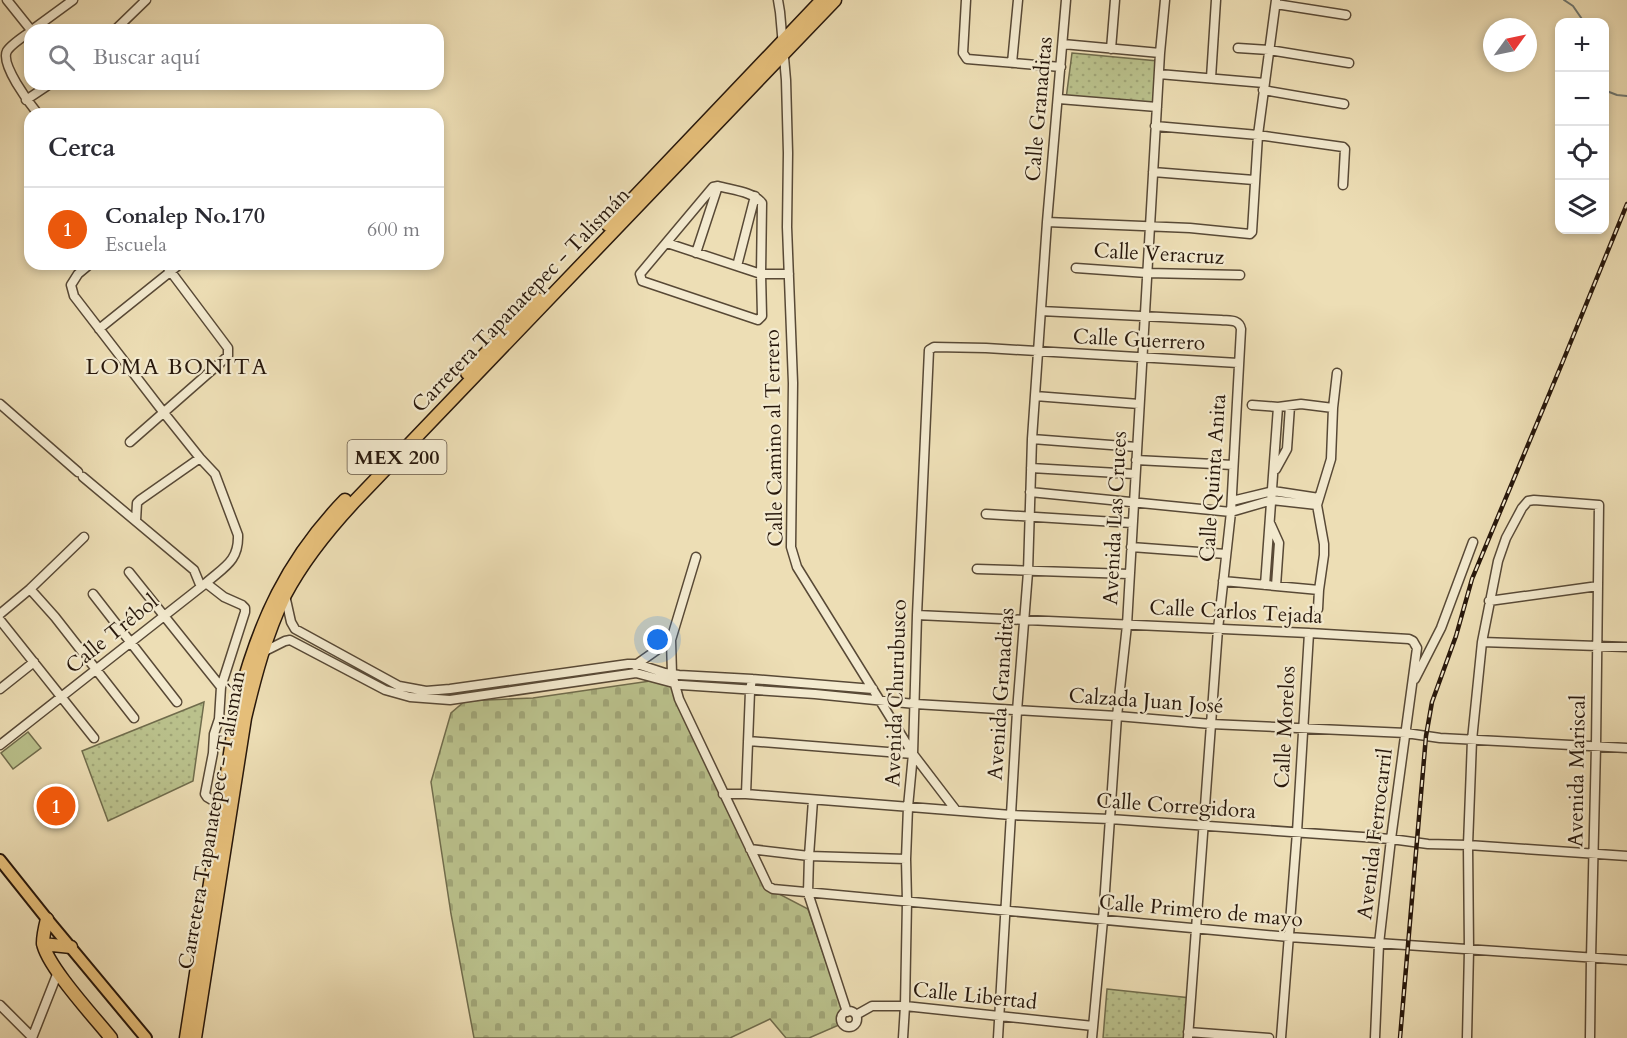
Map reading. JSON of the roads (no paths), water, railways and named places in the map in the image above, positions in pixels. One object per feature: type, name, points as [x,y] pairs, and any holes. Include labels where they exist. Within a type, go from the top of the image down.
[{"type":"highway","name":"Carretera Tapanatepec - Talismán","points":[[195,1038],[245,718],[256,670],[285,595],[330,529],[354,502],[783,48],[822,0]]},
{"type":"highway","name":"Carretera Tapanatepec - Talismán","points":[[186,1038],[238,702],[257,638],[293,564],[310,540],[345,500],[783,48],[835,0]]},
{"type":"highway","points":[[47,919],[44,944],[48,957],[111,1038]]},
{"type":"highway","points":[[44,944],[71,947]]},
{"type":"main road","points":[[0,861],[146,1038]]},
{"type":"street","points":[[7,0],[26,24]]},
{"type":"street","points":[[40,24],[73,0]]},
{"type":"street","points":[[121,24],[146,0]]},
{"type":"street","name":"Calle Camino al Terrero","points":[[778,0],[786,80],[788,153],[787,227],[793,383],[791,547],[796,567],[913,754],[955,809]]},
{"type":"street","points":[[966,0],[963,53],[967,59],[1061,67]]},
{"type":"street","points":[[1012,63],[1018,0]]},
{"type":"street","name":"Calle Granaditas","points":[[1041,311],[1066,0]]},
{"type":"street","points":[[1111,49],[1115,0]]},
{"type":"street","name":"Avenida Las Cruces","points":[[1092,1038],[1103,920],[1116,716],[1127,625],[1164,0]]},
{"type":"street","points":[[1211,78],[1216,0]]},
{"type":"street","points":[[1047,222],[1190,228],[1250,234],[1252,232],[1258,135],[1276,2],[1346,15]]},
{"type":"street","points":[[24,37],[7,51],[5,61],[26,100],[33,108]]},
{"type":"street","points":[[1063,44],[1160,53]]},
{"type":"street","points":[[1238,48],[1269,50],[1349,63]]},
{"type":"street","points":[[1158,74],[1211,78],[1344,104]]},
{"type":"street","points":[[26,100],[41,90]]},
{"type":"street","points":[[1059,99],[1157,107]]},
{"type":"street","points":[[1155,126],[1258,135],[1343,147],[1345,149],[1343,185]]},
{"type":"street","points":[[1153,172],[1254,180]]},
{"type":"street","points":[[696,253],[718,186]]},
{"type":"street","points":[[718,186],[755,196],[762,203],[762,316],[758,320],[642,281],[640,274],[713,187],[718,186]]},
{"type":"street","points":[[737,266],[755,196]]},
{"type":"street","points":[[667,243],[761,274],[789,274]]},
{"type":"street","name":"Calle Veracruz","points":[[1076,268],[1147,273],[1240,275]]},
{"type":"street","points":[[83,270],[71,285],[74,296],[200,458],[140,500],[137,503],[136,521]]},
{"type":"street","points":[[99,329],[172,272],[228,348],[228,356],[130,441]]},
{"type":"street","points":[[1041,311],[1144,316]]},
{"type":"street","name":"Avenida Granaditas","points":[[998,1038],[1017,711],[1028,572],[1032,439],[1041,311]]},
{"type":"street","name":"Calle Quinta Anita","points":[[1144,316],[1237,322],[1241,329],[1232,501],[1218,629],[1188,1035]]},
{"type":"street","name":"Calle Guerrero","points":[[929,350],[934,346],[986,348],[1238,363]]},
{"type":"street","name":"Avenida Churubusco","points":[[903,1038],[906,859],[913,754],[929,350]]},
{"type":"street","points":[[1318,609],[1324,555],[1318,501],[1331,459],[1337,373]]},
{"type":"street","points":[[1035,396],[1139,404]]},
{"type":"street","points":[[0,404],[194,570],[203,585],[242,604],[245,608],[221,687],[219,720],[214,734],[213,753],[205,794],[222,806]]},
{"type":"street","points":[[1252,405],[1278,407],[1301,404],[1333,408]]},
{"type":"street","points":[[1274,472],[1287,449],[1290,406]]},
{"type":"street","points":[[1265,585],[1278,407]]},
{"type":"street","points":[[1032,439],[1137,447]]},
{"type":"street","name":"Calle Trébol","points":[[0,745],[97,670],[235,557],[238,535],[216,474],[200,458]]},
{"type":"street","points":[[1136,460],[1233,465]]},
{"type":"street","points":[[1031,468],[1135,474]]},
{"type":"street","points":[[1030,492],[1231,512],[1272,496]]},
{"type":"street","points":[[1232,501],[1272,496],[1318,501]]},
{"type":"street","name":"Avenida Mariscal","points":[[1489,601],[1506,538],[1525,503],[1534,500],[1599,505],[1590,1038]]},
{"type":"street","points":[[986,514],[1132,523]]},
{"type":"street","points":[[1270,523],[1279,543],[1276,586]]},
{"type":"street","points":[[0,614],[30,589],[84,537]]},
{"type":"street","points":[[1411,688],[1441,628],[1473,542]]},
{"type":"street","points":[[1131,547],[1226,554]]},
{"type":"street","points":[[696,557],[671,640],[667,676],[674,684],[750,849],[809,856],[906,859]]},
{"type":"street","points":[[977,569],[1129,574]]},
{"type":"street","points":[[129,572],[221,687]]},
{"type":"street","points":[[1223,582],[1319,590]]},
{"type":"street","points":[[1467,1038],[1468,845],[1472,740],[1482,642],[1489,601],[1598,586]]},
{"type":"street","points":[[30,589],[55,617],[134,718]]},
{"type":"street","points":[[93,594],[177,702]]},
{"type":"street","points":[[285,595],[291,622],[295,629],[399,686],[426,691],[627,664],[667,676],[752,679],[873,689]]},
{"type":"street","name":"Calle Carlos Tejada","points":[[917,615],[1409,639]]},
{"type":"street","points":[[0,620],[94,738]]},
{"type":"street","points":[[290,640],[295,629]]},
{"type":"street","name":"Calle Morelos","points":[[1281,1038],[1308,633]]},
{"type":"street","name":"Avenida Ferrocarril","points":[[1375,1038],[1379,944],[1417,648],[1409,639]]},
{"type":"street","points":[[263,652],[290,640],[386,690],[410,697],[450,700],[636,668],[671,640]]},
{"type":"street","points":[[1482,642],[1627,647]]},
{"type":"street","points":[[0,689],[34,662]]},
{"type":"street","points":[[746,794],[752,679]]},
{"type":"street","name":"Calzada Juan José","points":[[674,684],[815,694],[915,705],[1627,748]]},
{"type":"street","points":[[748,741],[913,754]]},
{"type":"street","name":"Calle Corregidora","points":[[723,794],[1627,856]]},
{"type":"street","points":[[813,800],[808,893],[851,1013],[857,1020],[855,1025],[849,1028]]},
{"type":"street","name":"Calle Primero de mayo","points":[[750,849],[768,886],[773,889],[1288,937],[1627,960]]},
{"type":"street","points":[[0,1005],[32,1037],[58,972]]},
{"type":"street","name":"Calle Libertad","points":[[851,1013],[872,1006],[905,1006],[1093,1026]]},
{"type":"street","points":[[849,1028],[841,1020],[842,1015],[851,1013]]},
{"type":"street","points":[[849,1028],[850,1038]]},
{"type":"street","points":[[1188,1035],[1269,1038]]},
{"type":"waterway","points":[[1564,0],[1573,6],[1581,18]]},
{"type":"waterway","points":[[1609,92],[1627,96]]},
{"type":"railway","points":[[1400,1038],[1426,736],[1432,702],[1456,636],[1472,579],[1627,204]]},
{"type":"place","name":"Conalep No.170","points":[[56,806]]},
{"type":"district","name":"LOMA BONITA","points":[[177,367]]}]
